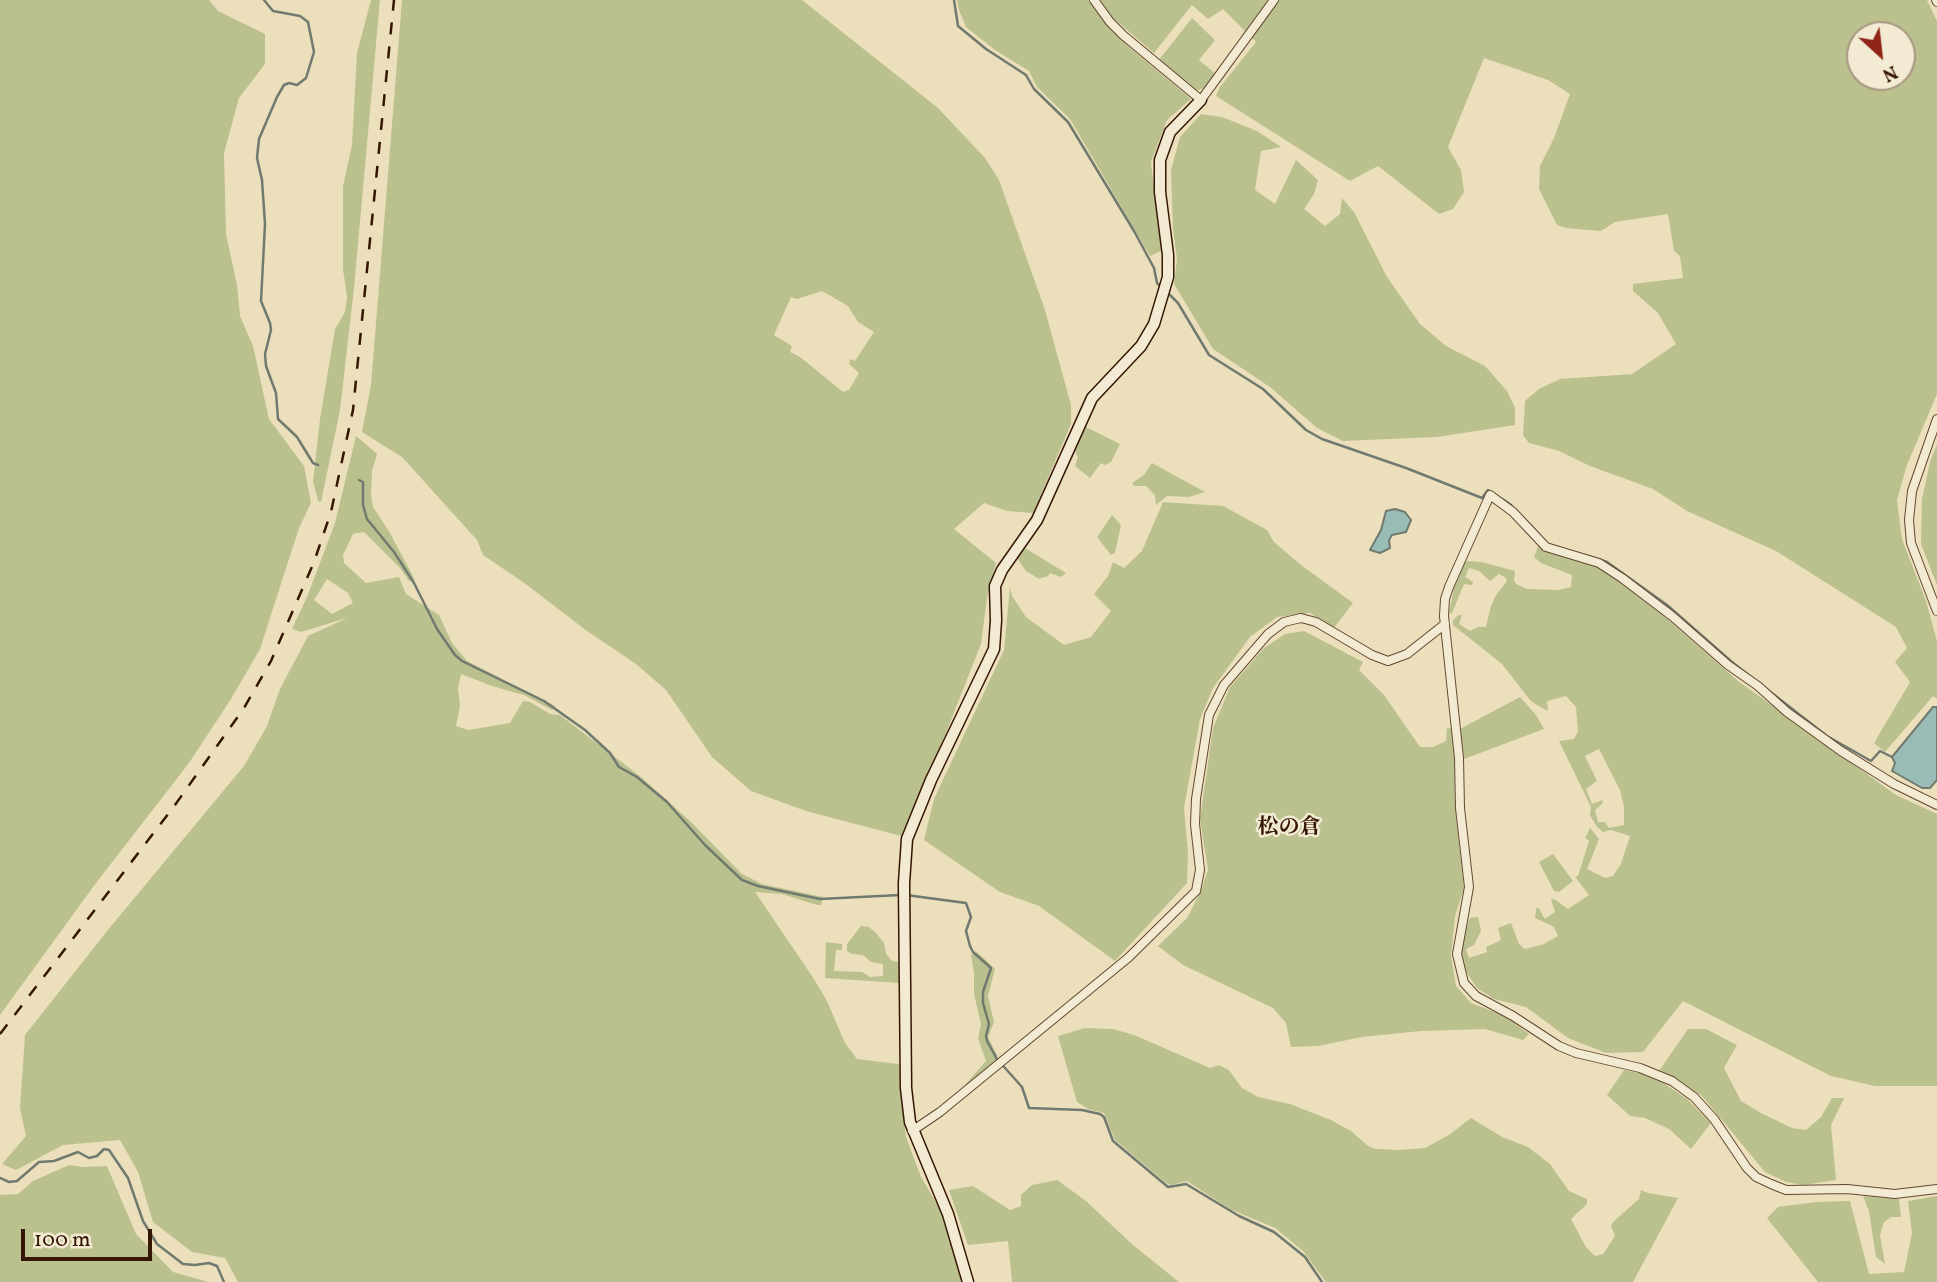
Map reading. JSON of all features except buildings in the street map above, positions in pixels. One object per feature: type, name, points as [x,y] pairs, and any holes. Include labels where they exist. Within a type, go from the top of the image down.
[{"type":"street","points":[[1094,0],[1123,35],[1200,100]]},
{"type":"street","points":[[968,1282],[948,1213],[912,1131],[906,1088],[904,873],[907,839],[931,780],[994,649],[995,586],[1002,570],[1037,520],[1092,398],[1141,346],[1154,324],[1168,277],[1160,192],[1160,160],[1170,132],[1200,100],[1274,0]]},
{"type":"street","points":[[1937,419],[1912,491],[1909,520],[1911,543],[1937,611]]},
{"type":"street","points":[[1937,805],[1894,784],[1798,720],[1622,578],[1598,563],[1546,547],[1513,512],[1490,495],[1445,599],[1445,624],[1459,758],[1460,808],[1469,887],[1457,954],[1464,982],[1476,996],[1559,1046],[1576,1053],[1640,1068],[1672,1081],[1694,1097],[1707,1112],[1747,1168],[1756,1177],[1771,1184],[1786,1190],[1847,1189],[1895,1194],[1937,1189]]},
{"type":"street","points":[[912,1131],[940,1112],[1128,958],[1195,891],[1200,870],[1196,799],[1209,715],[1224,685],[1268,634],[1284,622],[1301,618],[1316,622],[1388,661],[1407,654],[1445,624]]},
{"type":"green space","points":[[0,0],[209,0],[218,11],[265,34],[265,64],[239,98],[224,153],[226,234],[237,285],[240,316],[253,346],[269,419],[304,466],[311,503],[299,528],[260,649],[231,699],[189,763],[96,883],[0,1015]]},
{"type":"green space","points":[[371,0],[380,0],[354,288],[340,410],[321,502],[318,501],[313,481],[335,329],[345,312],[347,297],[343,269],[343,186],[352,145],[357,53]]},
{"type":"green space","points":[[402,0],[802,0],[938,108],[985,158],[999,180],[1045,310],[1071,405],[1071,424],[1033,513],[1007,511],[984,503],[954,529],[996,563],[987,598],[981,644],[905,837],[806,811],[751,791],[712,757],[666,690],[636,664],[483,555],[477,540],[402,457],[362,432],[371,385]],"holes":[[[822,291],[848,306],[858,322],[874,332],[855,361],[850,359],[849,364],[859,373],[849,390],[843,392],[790,352],[792,346],[774,335],[791,297],[797,299]]]},
{"type":"green space","points":[[957,0],[1088,0],[1106,24],[1129,47],[1191,99],[1167,120],[1151,162],[1161,251],[1150,256],[1070,119],[1037,87],[1029,71],[995,50],[966,27]]},
{"type":"green space","points":[[1100,0],[1927,0],[1937,21],[1937,394],[1907,465],[1897,500],[1902,539],[1926,601],[1937,641],[1937,699],[1933,696],[1885,752],[1874,743],[1910,682],[1895,662],[1907,648],[1896,627],[1776,551],[1687,511],[1653,489],[1590,466],[1559,451],[1529,443],[1523,435],[1525,401],[1539,389],[1560,379],[1632,374],[1676,344],[1658,313],[1633,291],[1633,284],[1683,278],[1680,256],[1674,251],[1668,214],[1615,222],[1601,231],[1566,228],[1557,225],[1539,189],[1540,166],[1554,138],[1570,94],[1548,80],[1484,58],[1448,147],[1461,170],[1464,192],[1453,209],[1439,214],[1378,166],[1350,181],[1216,96],[1220,87],[1256,42],[1223,9],[1208,19],[1192,5],[1154,53],[1113,18]]},
{"type":"green space","points":[[1192,18],[1215,40],[1199,60],[1216,74],[1206,87],[1194,92],[1158,61]]},
{"type":"green space","points":[[1201,114],[1222,117],[1257,131],[1281,147],[1261,151],[1255,190],[1275,204],[1296,160],[1318,180],[1314,194],[1304,209],[1325,226],[1340,214],[1342,198],[1354,212],[1387,277],[1420,324],[1446,346],[1485,366],[1507,391],[1515,408],[1515,425],[1437,437],[1343,441],[1317,428],[1270,387],[1213,349],[1174,284],[1177,259],[1171,170],[1180,137]]},
{"type":"green space","points":[[1086,427],[1120,444],[1111,462],[1105,465],[1101,463],[1090,478],[1075,466],[1078,457],[1074,450]]},
{"type":"green space","points":[[356,436],[377,454],[372,471],[373,507],[415,580],[409,581],[400,568],[364,532],[353,534],[343,555],[344,563],[366,583],[399,577],[406,594],[439,615],[452,643],[467,661],[555,706],[552,710],[524,695],[461,674],[456,726],[468,730],[510,723],[523,701],[530,702],[550,714],[560,715],[641,777],[691,822],[742,874],[762,884],[823,897],[821,905],[817,905],[782,894],[755,892],[814,979],[827,1001],[845,1043],[857,1059],[899,1064],[906,1137],[921,1177],[940,1209],[963,1282],[238,1282],[225,1258],[192,1252],[153,1222],[138,1172],[120,1140],[63,1145],[16,1170],[2,1164],[26,1136],[20,1108],[25,1035],[244,766],[267,726],[280,689],[308,636],[347,618],[301,632],[292,629],[335,523]],"holes":[[[327,579],[348,593],[353,603],[332,614],[314,600]]]},
{"type":"green space","points":[[1937,444],[1937,585],[1921,544],[1922,499]]},
{"type":"green space","points":[[1152,463],[1205,492],[1189,497],[1167,496],[1156,505],[1155,495],[1146,486],[1134,486],[1132,483],[1144,475]]},
{"type":"green space","points":[[1163,502],[1223,506],[1267,530],[1274,542],[1301,565],[1353,603],[1333,629],[1310,613],[1277,617],[1250,637],[1213,688],[1200,719],[1184,808],[1188,853],[1187,883],[1115,961],[1039,906],[1000,892],[924,840],[934,799],[1004,650],[1010,587],[1012,596],[1026,617],[1064,645],[1091,637],[1111,611],[1094,594],[1108,576],[1113,562],[1124,568],[1142,551]]},
{"type":"green space","points":[[1112,515],[1121,525],[1115,553],[1111,555],[1097,537]]},
{"type":"green space","points":[[1539,544],[1553,554],[1595,565],[1614,576],[1633,589],[1738,681],[1896,795],[1937,814],[1937,1086],[1875,1086],[1831,1076],[1683,1001],[1643,1052],[1606,1053],[1568,1038],[1526,1007],[1494,999],[1477,988],[1465,970],[1462,953],[1462,938],[1470,918],[1478,917],[1481,931],[1474,945],[1466,949],[1469,958],[1487,952],[1486,947],[1501,940],[1498,928],[1511,923],[1519,944],[1525,949],[1544,944],[1558,936],[1554,927],[1535,918],[1536,909],[1538,907],[1545,919],[1555,912],[1551,900],[1554,899],[1568,909],[1589,895],[1575,877],[1578,876],[1589,841],[1585,838],[1590,828],[1599,839],[1587,869],[1605,878],[1613,876],[1621,864],[1630,836],[1611,830],[1603,832],[1597,827],[1590,815],[1591,807],[1559,741],[1574,739],[1578,731],[1576,707],[1566,696],[1547,701],[1548,711],[1537,705],[1502,664],[1453,625],[1453,620],[1462,615],[1459,624],[1470,631],[1486,627],[1491,606],[1507,581],[1506,578],[1499,574],[1490,581],[1479,571],[1469,568],[1465,577],[1473,582],[1472,585],[1464,584],[1452,613],[1449,614],[1455,583],[1462,565],[1467,561],[1515,571],[1516,584],[1527,589],[1558,590],[1571,587],[1572,575],[1541,563],[1534,557]],"holes":[[[1599,749],[1620,790],[1624,825],[1609,828],[1605,822],[1598,822],[1595,810],[1603,800],[1592,804],[1586,789],[1597,781],[1585,756]]]},
{"type":"green space","points":[[1025,548],[1066,573],[1061,577],[1050,573],[1039,579],[1026,571],[1017,558]]},
{"type":"green space","points":[[1304,631],[1363,662],[1359,670],[1384,695],[1420,747],[1433,747],[1446,741],[1447,728],[1454,729],[1455,807],[1464,888],[1455,916],[1451,956],[1456,986],[1471,1003],[1505,1016],[1529,1034],[1523,1040],[1485,1029],[1421,1031],[1362,1037],[1318,1046],[1291,1047],[1286,1023],[1273,1008],[1183,965],[1158,946],[1187,918],[1208,870],[1200,819],[1213,728],[1230,687],[1264,648],[1285,634]]},
{"type":"green space","points":[[1520,697],[1544,729],[1464,759],[1460,729]]},
{"type":"green space","points":[[1553,854],[1573,881],[1559,892],[1554,891],[1539,862]]},
{"type":"green space","points":[[861,926],[869,927],[876,933],[884,943],[886,954],[892,961],[900,962],[899,983],[825,978],[826,942],[842,944],[842,950],[836,950],[834,971],[862,972],[870,977],[883,976],[883,964],[871,962],[863,955],[847,951],[847,944]]},
{"type":"green space","points":[[976,951],[995,969],[988,996],[994,1022],[988,1037],[997,1055],[996,1062],[958,1093],[986,1061],[978,1038],[981,1024],[974,994],[971,955]]},
{"type":"green space","points":[[1085,1028],[1113,1029],[1134,1035],[1210,1068],[1219,1065],[1229,1070],[1242,1088],[1258,1097],[1290,1104],[1331,1120],[1376,1149],[1425,1148],[1449,1135],[1471,1118],[1502,1137],[1528,1147],[1550,1164],[1569,1191],[1587,1199],[1587,1204],[1571,1219],[1586,1247],[1595,1256],[1603,1254],[1615,1236],[1611,1226],[1639,1199],[1641,1190],[1678,1198],[1633,1282],[1326,1282],[1303,1251],[1275,1228],[1230,1209],[1187,1181],[1171,1185],[1166,1183],[1115,1140],[1104,1113],[1088,1109],[1077,1102],[1058,1036]]},
{"type":"green space","points":[[1688,1029],[1706,1029],[1737,1045],[1724,1068],[1741,1101],[1792,1128],[1806,1130],[1821,1117],[1832,1098],[1844,1098],[1831,1125],[1836,1180],[1803,1185],[1786,1182],[1765,1172],[1702,1096],[1659,1071]]},
{"type":"green space","points":[[1624,1070],[1653,1076],[1687,1099],[1711,1123],[1691,1149],[1669,1129],[1645,1118],[1630,1116],[1607,1095]]},
{"type":"green space","points":[[69,1165],[107,1166],[136,1234],[173,1272],[209,1282],[0,1282],[0,1195],[18,1194],[33,1181]]},
{"type":"green space","points":[[1057,1180],[1086,1201],[1133,1245],[1179,1282],[1012,1282],[1008,1241],[968,1245],[949,1190],[973,1186],[1010,1210],[1021,1206],[1021,1195],[1032,1185]]},
{"type":"green space","points":[[1863,1196],[1899,1199],[1901,1217],[1891,1217],[1884,1222],[1880,1235],[1885,1264],[1876,1257],[1869,1211]]},
{"type":"green space","points":[[1937,1196],[1937,1282],[1818,1282],[1767,1218],[1778,1207],[1850,1201],[1869,1274],[1904,1272],[1912,1233],[1908,1201]]},
{"type":"water","points":[[1395,509],[1405,512],[1411,520],[1406,532],[1392,535],[1389,540],[1390,548],[1380,553],[1370,550],[1381,530],[1386,511]]},
{"type":"water","points":[[1933,707],[1937,707],[1937,780],[1930,788],[1922,788],[1892,771],[1895,763],[1892,757]]},
{"type":"waterway","points":[[264,0],[273,11],[300,16],[308,22],[314,52],[306,78],[297,85],[284,85],[277,97],[259,139],[257,158],[262,180],[265,224],[261,301],[271,330],[265,354],[266,366],[276,393],[278,419],[297,437],[313,463],[318,465]]},
{"type":"waterway","points":[[954,0],[958,26],[986,49],[1026,75],[1034,89],[1068,122],[1134,231],[1154,268],[1157,283],[1162,288]]},
{"type":"waterway","points":[[1167,292],[1178,303],[1209,355],[1263,389],[1306,430],[1322,439],[1482,498],[1488,490],[1510,504],[1539,534]]},
{"type":"waterway","points":[[359,480],[363,482],[363,505],[367,519],[394,552],[414,583],[437,629],[455,655],[462,661],[544,701],[585,730],[610,753],[619,767],[637,777],[667,802],[705,845],[742,880],[820,899],[900,895]]},
{"type":"waterway","points":[[1588,556],[1607,562],[1667,605],[1732,662],[1827,736],[1871,761],[1880,751],[1892,757]]},
{"type":"waterway","points":[[906,895],[966,903],[971,917],[966,931],[970,946],[991,968],[983,992],[989,1024],[987,1041],[997,1059],[1022,1087],[1029,1108],[1082,1110],[1100,1114],[1104,1117],[1113,1141],[1168,1187],[1186,1184],[1239,1216],[1274,1232],[1305,1257],[1322,1282]]},
{"type":"waterway","points":[[0,1178],[9,1182],[17,1181],[39,1162],[54,1161],[78,1152],[89,1158],[97,1156],[104,1149],[109,1150],[128,1178],[143,1221],[157,1244],[183,1264],[209,1263],[217,1266],[224,1282]]},
{"type":"railway","points":[[0,1034],[175,805],[244,708],[271,661],[314,562],[331,512],[353,410],[394,0]]},
{"type":"district","name":"松の倉","points":[[1289,829]]}]
